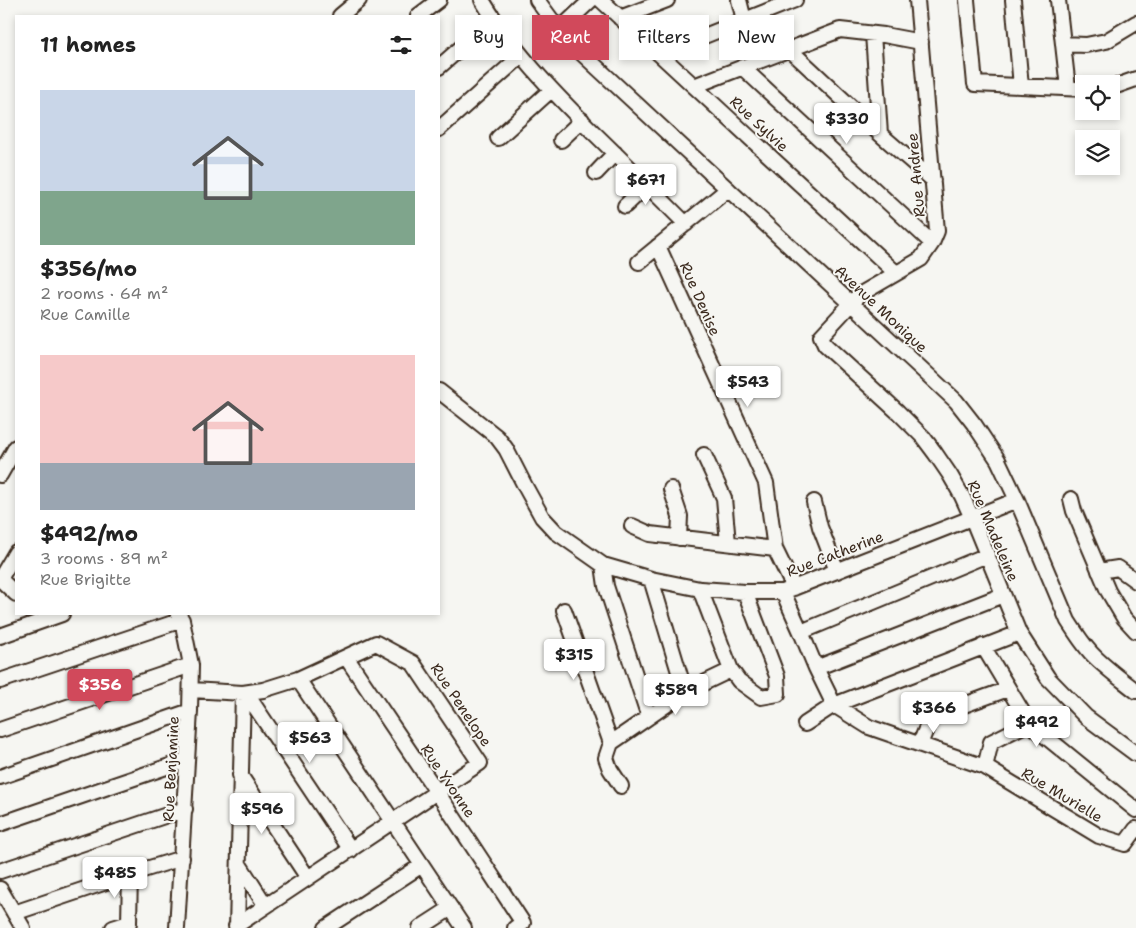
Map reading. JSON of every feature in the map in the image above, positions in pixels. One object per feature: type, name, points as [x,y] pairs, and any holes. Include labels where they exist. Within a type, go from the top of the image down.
[{"type":"street","points":[[341,15],[359,0]]},
{"type":"street","points":[[419,15],[439,0]]},
{"type":"street","points":[[482,0],[491,15]]},
{"type":"street","name":"Avenue Monique","points":[[537,0],[548,15]]},
{"type":"street","points":[[574,15],[590,0]]},
{"type":"street","name":"Rue Sylvie","points":[[600,0],[619,17]]},
{"type":"street","points":[[628,15],[667,0]]},
{"type":"street","points":[[739,0],[743,15]]},
{"type":"street","points":[[757,15],[795,0]]},
{"type":"street","name":"Rue Andree","points":[[917,0],[937,231],[932,243]]},
{"type":"street","points":[[967,0],[975,84],[1075,88]]},
{"type":"street","points":[[1013,0],[1021,86]]},
{"type":"street","points":[[1058,0],[1068,88]]},
{"type":"street","points":[[1063,44],[1086,45],[1106,41],[1136,23]]},
{"type":"street","points":[[794,47],[840,30],[884,35],[921,42]]},
{"type":"street","points":[[873,34],[880,134]]},
{"type":"street","points":[[440,67],[455,54]]},
{"type":"street","points":[[794,54],[880,134],[933,180]]},
{"type":"street","points":[[522,57],[551,90],[686,224]]},
{"type":"street","points":[[440,128],[517,60]]},
{"type":"street","name":"Avenue Monique","points":[[590,60],[956,401],[998,460],[1018,500],[1068,621],[1091,653],[1136,691]]},
{"type":"street","name":"Rue Sylvie","points":[[666,60],[896,273]]},
{"type":"street","points":[[694,86],[760,60]]},
{"type":"street","points":[[742,67],[932,243],[921,259],[858,294],[851,303]]},
{"type":"street","points":[[1120,85],[1136,81]]},
{"type":"street","points":[[498,138],[551,90]]},
{"type":"street","points":[[561,140],[582,120]]},
{"type":"street","points":[[596,173],[615,153]]},
{"type":"street","points":[[625,206],[647,185]]},
{"type":"street","points":[[639,262],[728,189]]},
{"type":"street","name":"Rue Denise","points":[[658,246],[766,483],[775,549],[789,590]]},
{"type":"street","name":"Rue Madeleine","points":[[851,303],[821,336],[825,345],[923,437],[950,474],[972,518],[1019,633],[1048,678],[1086,717],[1136,754]]},
{"type":"street","name":"Rue Catherine","points":[[440,392],[497,437],[542,517],[556,532],[603,565],[651,579],[700,589],[745,592],[789,590],[1018,500]]},
{"type":"street","points":[[0,475],[12,466],[15,452]]},
{"type":"street","points":[[704,455],[724,498],[728,543]]},
{"type":"street","points":[[671,489],[680,516],[679,538]]},
{"type":"street","points":[[1071,499],[1074,511],[1099,571],[1124,618],[1136,631]]},
{"type":"street","points":[[814,502],[820,526],[837,571]]},
{"type":"street","points":[[632,526],[650,534],[775,549]]},
{"type":"street","points":[[15,554],[0,579],[15,593]]},
{"type":"street","points":[[801,632],[987,555]]},
{"type":"street","points":[[603,565],[606,586],[649,717]]},
{"type":"street","points":[[1099,571],[1118,568],[1136,581]]},
{"type":"street","points":[[651,579],[685,692]]},
{"type":"street","points":[[700,589],[731,670],[739,681],[761,697],[778,694],[777,676],[745,592]]},
{"type":"street","points":[[789,590],[801,632],[834,704]]},
{"type":"street","points":[[816,668],[1003,595]]},
{"type":"street","points":[[564,610],[611,743]]},
{"type":"street","points":[[0,636],[41,617],[55,615]]},
{"type":"street","points":[[0,681],[180,617]]},
{"type":"street","name":"Rue Benjamine","points":[[177,928],[191,690],[191,665],[180,617]]},
{"type":"street","points":[[805,724],[834,704],[1019,633]]},
{"type":"street","name":"Rue Penelope","points":[[191,690],[244,693],[263,690],[298,680],[376,643],[413,663],[480,763],[437,792]]},
{"type":"street","points":[[983,646],[1030,723],[1136,810]]},
{"type":"street","name":"Rue Yvonne","points":[[346,657],[437,792],[519,926]]},
{"type":"street","points":[[0,730],[191,665]]},
{"type":"street","points":[[621,786],[610,769],[606,758],[611,743],[685,692],[731,670]]},
{"type":"street","points":[[298,680],[464,928]]},
{"type":"street","points":[[920,744],[931,717],[1008,689]]},
{"type":"street","points":[[236,927],[244,693]]},
{"type":"street","points":[[244,693],[351,850]]},
{"type":"street","name":"Rue Murielle","points":[[834,704],[869,727],[985,767],[1099,836],[1125,844],[1136,829]]},
{"type":"street","points":[[0,777],[190,711]]},
{"type":"street","points":[[985,767],[991,742],[1030,723]]},
{"type":"street","points":[[0,824],[187,760]]},
{"type":"street","points":[[240,775],[308,878]]},
{"type":"street","points":[[236,927],[437,792]]},
{"type":"street","points":[[0,871],[185,809]]},
{"type":"street","points":[[14,913],[182,858]]},
{"type":"street","points":[[238,864],[266,906]]},
{"type":"street","points":[[326,928],[422,865]]},
{"type":"street","points":[[113,928],[128,925],[130,874]]},
{"type":"street","points":[[0,889],[23,928]]},
{"type":"street","points":[[420,928],[451,908]]}]
